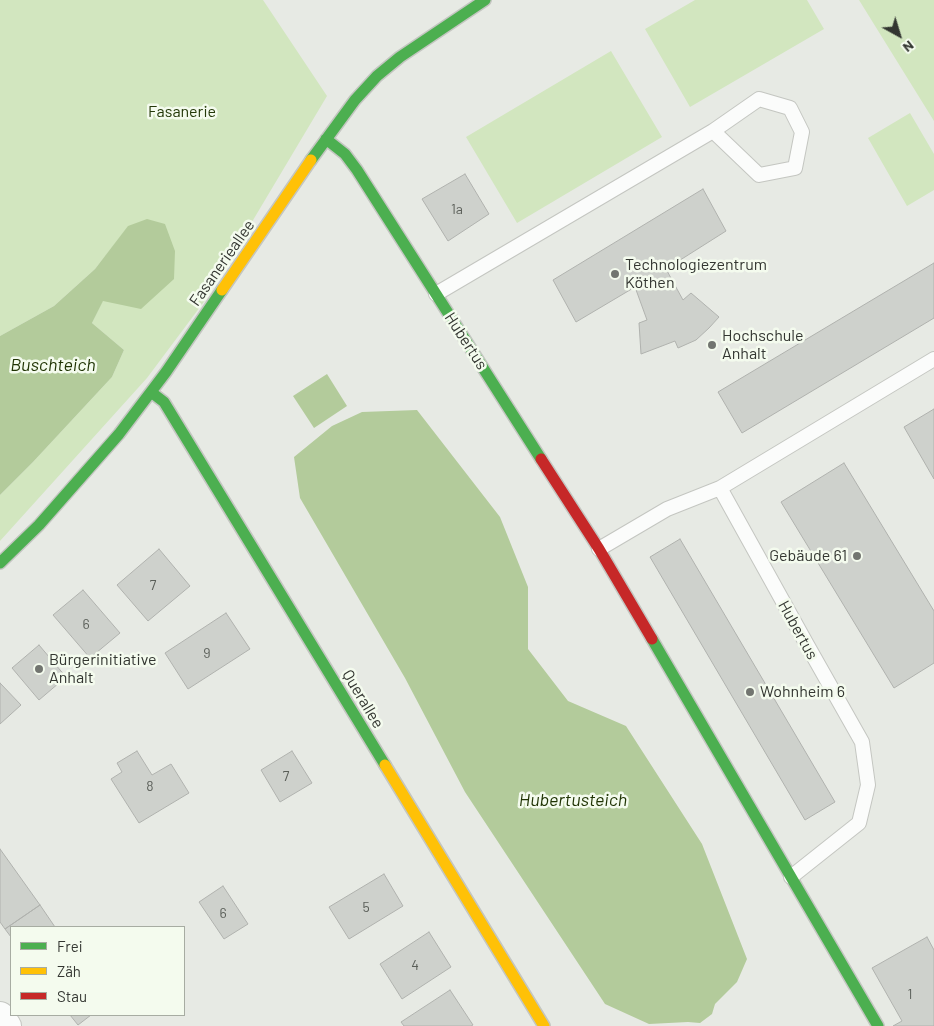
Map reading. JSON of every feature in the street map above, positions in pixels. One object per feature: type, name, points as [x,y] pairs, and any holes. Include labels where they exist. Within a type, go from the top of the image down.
[{"type":"street","name":"Fasanerieallee","points":[[0,563],[39,525],[119,434],[183,347],[326,139],[355,100],[377,76],[400,57],[476,3]]},
{"type":"street","name":"Hubertus","points":[[326,139],[345,154],[357,170],[599,549],[878,1026]]},
{"type":"street","name":"Querallee","points":[[151,392],[164,402],[169,410],[544,1026]]},
{"type":"street","points":[[0,1016],[7,1026]]},
{"type":"lane","points":[[436,294],[713,131],[759,99],[790,108],[802,132],[795,168],[759,175],[713,131]]},
{"type":"lane","points":[[599,549],[667,509],[720,488],[934,359]]},
{"type":"lane","name":"Hubertus","points":[[720,488],[862,742],[868,785],[859,823],[792,877]]},
{"type":"green space","name":"Fasanerie","points":[[0,0],[263,0],[327,96],[206,299],[147,378],[0,541],[0,495],[112,377],[124,350],[92,323],[103,300],[129,226],[95,269],[54,306],[0,336]]},
{"type":"green space","points":[[695,0],[807,0],[824,29],[690,107],[645,29]]},
{"type":"green space","points":[[859,0],[934,0],[934,121]]},
{"type":"green space","points":[[611,51],[662,137],[517,223],[466,137]]},
{"type":"green space","points":[[910,113],[934,154],[934,190],[907,206],[868,138]]},
{"type":"water","name":"Buschteich","points":[[147,219],[165,224],[175,251],[174,279],[141,309],[103,301],[92,323],[124,350],[112,377],[0,495],[0,336],[54,306],[95,269],[128,226]]},
{"type":"water","points":[[327,374],[347,406],[314,428],[293,396]]},
{"type":"water","name":"Hubertusteich","points":[[417,410],[500,517],[528,587],[528,649],[568,701],[626,726],[702,844],[747,959],[737,982],[715,1004],[712,1014],[700,1023],[649,1024],[605,1004],[465,792],[405,678],[300,498],[294,457],[332,426],[362,412]]},
{"type":"building","points":[[465,174],[489,214],[448,241],[422,199]]},
{"type":"building","name":"Technologiezentrum Köthen","points":[[703,189],[726,231],[666,269],[683,300],[691,293],[719,317],[709,328],[696,340],[678,348],[675,341],[641,354],[639,323],[647,320],[635,287],[576,322],[553,280]]},
{"type":"building","points":[[934,263],[934,318],[742,433],[718,392]]},
{"type":"building","points":[[934,409],[934,479],[904,427]]},
{"type":"building","name":"Gebäude 61","points":[[844,463],[934,611],[934,663],[894,688],[781,502]]},
{"type":"building","name":"Wohnheim 6","points":[[680,539],[835,802],[805,820],[650,557]]},
{"type":"building","points":[[159,549],[190,586],[148,621],[117,585]]},
{"type":"building","points":[[83,590],[120,633],[90,658],[53,615]]},
{"type":"building","points":[[226,613],[250,649],[188,689],[165,653]]},
{"type":"building","points":[[39,645],[66,677],[39,700],[12,668]]},
{"type":"building","points":[[0,683],[21,705],[0,724]]},
{"type":"building","points":[[137,751],[152,775],[171,764],[189,793],[139,823],[111,779],[122,772],[117,763]]},
{"type":"building","points":[[292,751],[312,783],[280,802],[261,770]]},
{"type":"building","points":[[0,849],[40,905],[5,929],[0,922]]},
{"type":"building","points":[[384,874],[403,906],[349,939],[329,907]]},
{"type":"building","points":[[223,886],[248,924],[224,939],[199,902]]},
{"type":"building","points":[[40,905],[54,926],[10,926],[10,936],[5,929]]},
{"type":"building","points":[[429,932],[451,967],[402,999],[380,964]]},
{"type":"building","points":[[927,937],[934,950],[934,1026],[893,1026],[902,1021],[872,968]]},
{"type":"building","points":[[450,990],[473,1025],[404,1026],[401,1022]]},
{"type":"building","points":[[71,1016],[90,1016],[78,1025]]},
{"type":"traffic: fast","points":[[311,160],[355,100],[377,76],[400,57],[485,0]]},
{"type":"traffic: fast","points":[[326,139],[345,154],[357,170],[541,459]]},
{"type":"traffic: fast","points":[[0,563],[39,525],[119,434],[166,372],[222,290]]},
{"type":"traffic: fast","points":[[151,392],[164,402],[385,765]]},
{"type":"traffic: fast","points":[[652,639],[878,1026]]},
{"type":"traffic: slow","points":[[222,290],[311,160]]},
{"type":"traffic: slow","points":[[385,765],[544,1026]]},
{"type":"traffic: jam","points":[[541,459],[599,549],[652,639]]},
{"type":"place","name":"Technologiezentrum Köthen","points":[[615,274]]},
{"type":"place","name":"Hochschule Anhalt","points":[[712,345]]},
{"type":"place","name":"Gebäude 61","points":[[857,556]]},
{"type":"place","name":"Bürgerinitiative Anhalt","points":[[39,669]]},
{"type":"place","name":"Wohnheim 6","points":[[750,692]]}]
